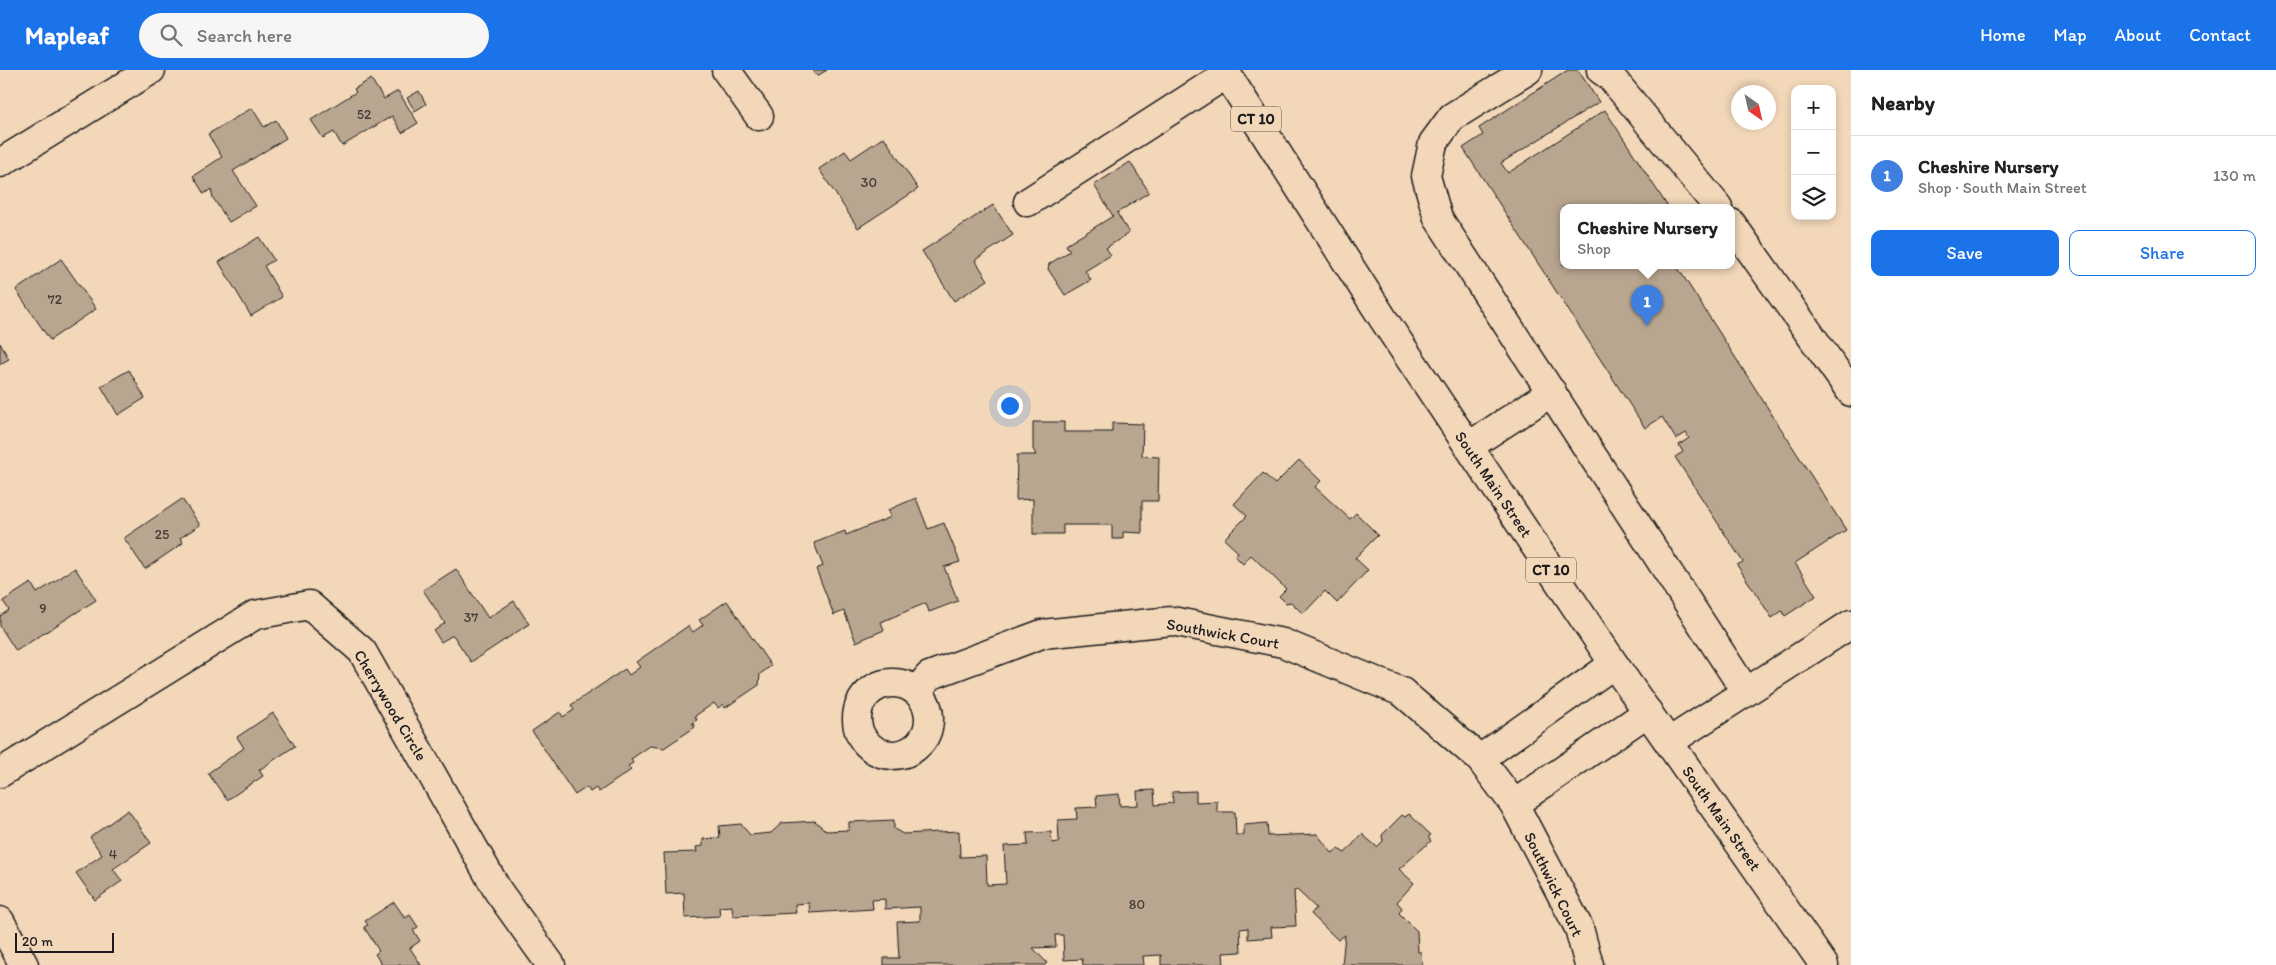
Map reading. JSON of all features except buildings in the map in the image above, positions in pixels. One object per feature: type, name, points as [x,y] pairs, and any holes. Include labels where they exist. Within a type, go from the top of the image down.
[{"type":"main road","points":[[0,163],[151,70]]},
{"type":"main road","points":[[726,70],[759,116]]},
{"type":"main road","points":[[1528,70],[1452,117],[1433,143],[1426,176],[1438,218],[1746,692]]},
{"type":"main road","points":[[1601,70],[1610,76],[1716,204]]},
{"type":"main road","points":[[1028,202],[1226,72]]},
{"type":"main road","name":"South Main Street","points":[[1226,72],[1384,320],[1614,664],[1824,965]]},
{"type":"main road","points":[[1735,229],[1851,392]]},
{"type":"main road","points":[[1469,446],[1552,392]]},
{"type":"main road","name":"Cherrywood Circle","points":[[0,773],[255,615],[309,605],[362,651],[498,891],[551,965]]},
{"type":"main road","name":"Southwick Court","points":[[917,691],[929,676],[1042,634],[1172,621],[1282,643],[1402,692],[1480,759],[1514,804],[1579,928],[1589,965]]},
{"type":"main road","points":[[1669,742],[1851,624]]},
{"type":"main road","points":[[1480,759],[1614,664]]},
{"type":"main road","points":[[1514,804],[1648,712]]},
{"type":"main road","points":[[0,921],[24,965]]},
{"type":"place","name":"Cheshire Nursery","points":[[1647,326]]}]
